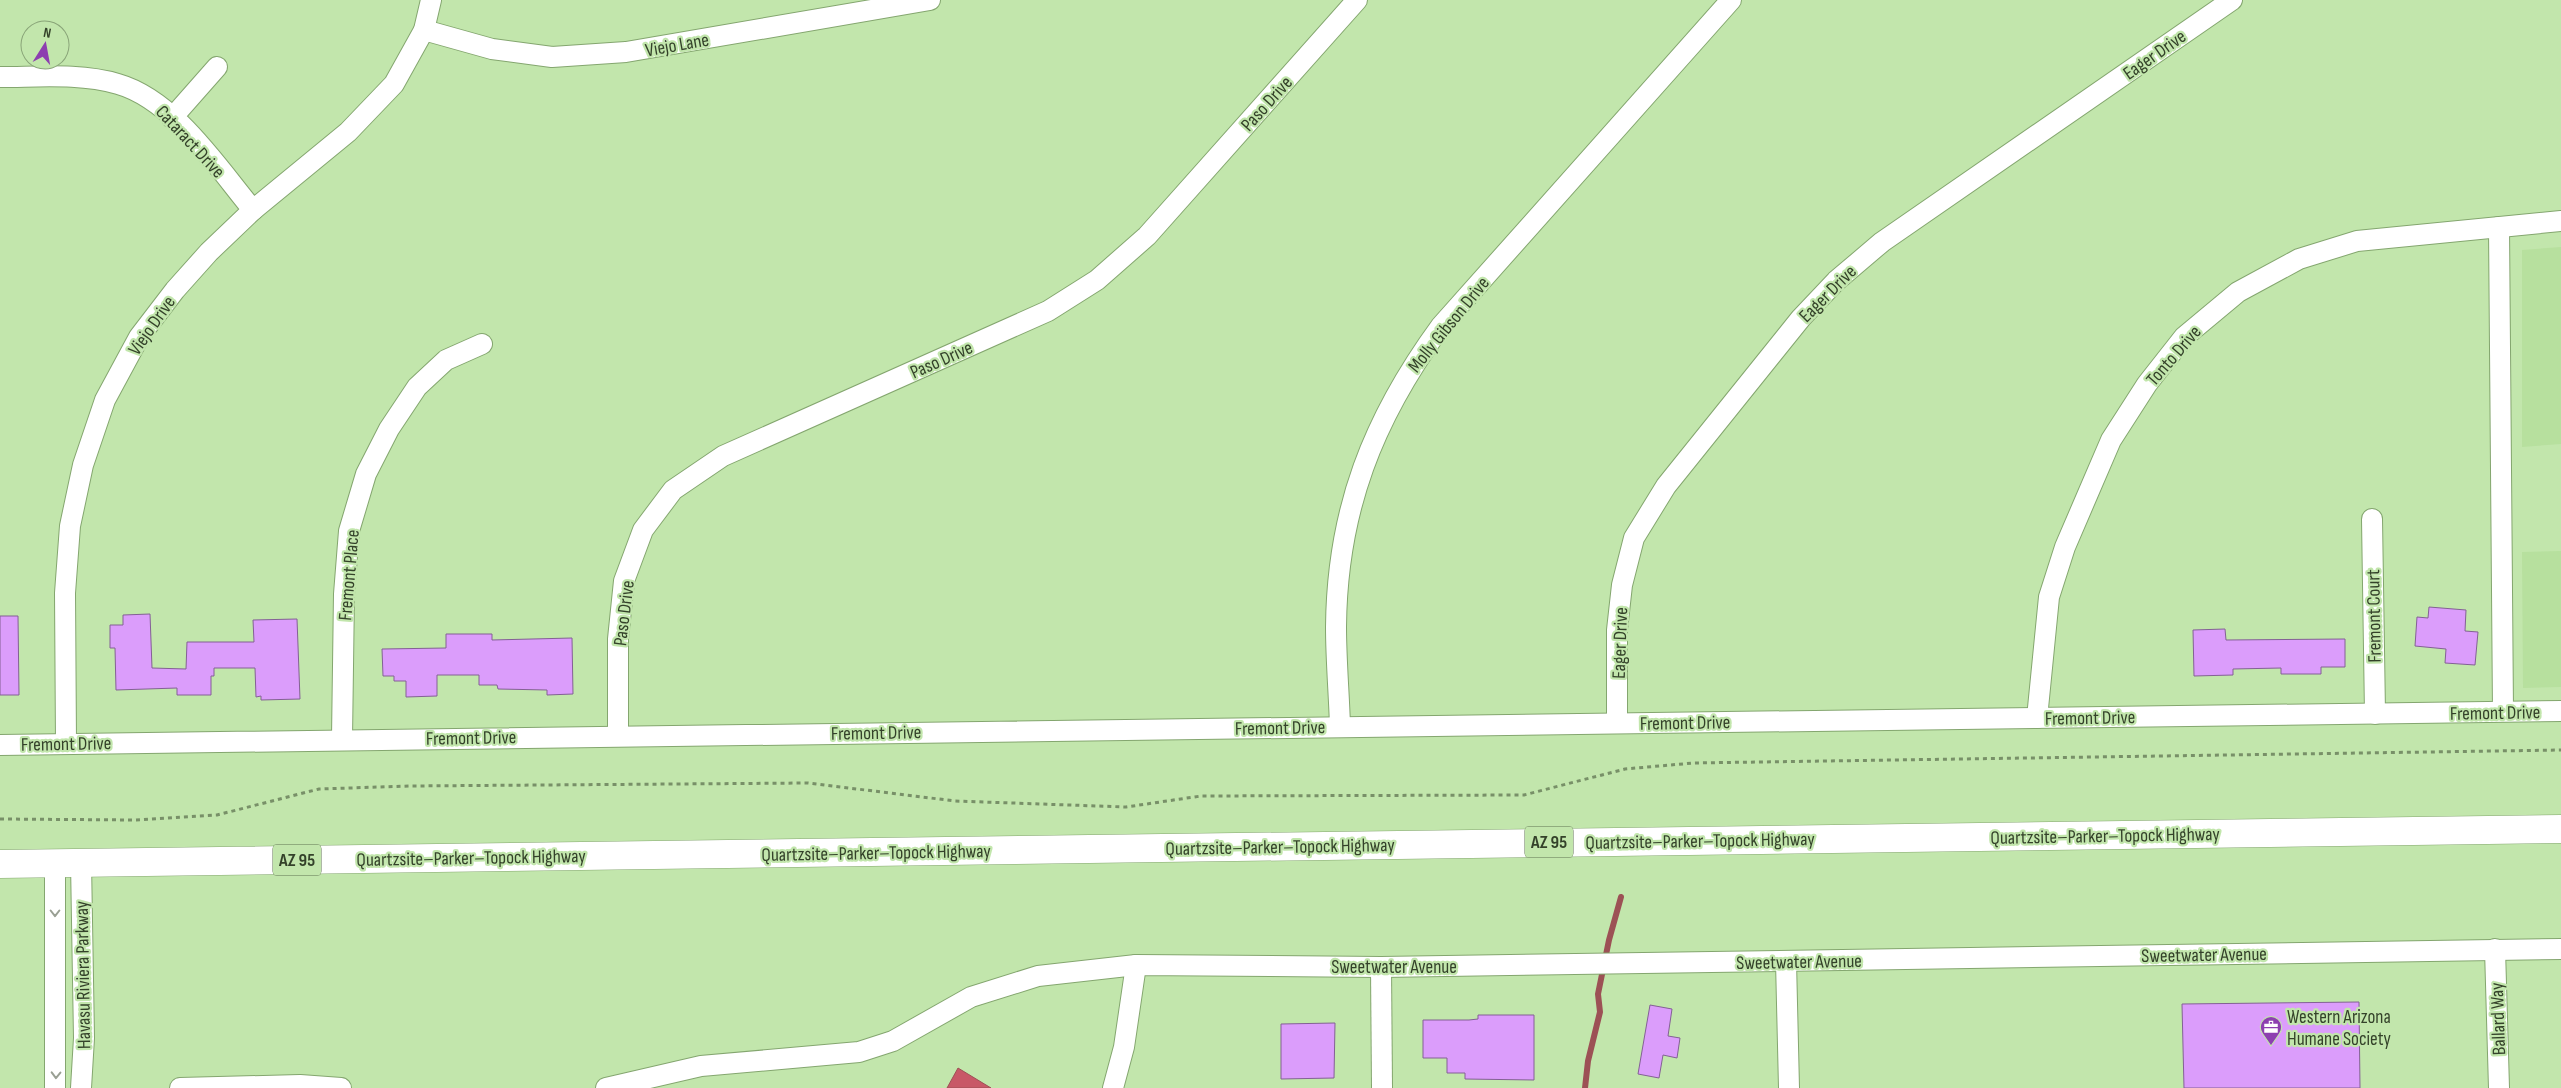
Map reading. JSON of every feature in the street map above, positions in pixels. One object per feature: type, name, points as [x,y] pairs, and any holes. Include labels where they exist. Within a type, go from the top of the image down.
[{"type":"highway","name":"Quartzsite–Parker–Topock Highway","points":[[0,864],[2561,829]]},
{"type":"street","name":"Viejo Drive","points":[[66,743],[65,593],[70,526],[83,464],[105,400],[140,337],[175,290],[209,252],[253,210],[348,132],[394,84],[424,30],[431,0]]},
{"type":"street","name":"Viejo Lane","points":[[424,30],[492,49],[552,58],[626,52],[930,0]]},
{"type":"street","name":"Paso Drive","points":[[618,735],[618,639],[624,581],[643,530],[673,490],[723,456],[1048,311],[1097,280],[1147,236],[1357,0]]},
{"type":"street","name":"Molly Gibson Drive","points":[[1340,726],[1336,626],[1342,558],[1354,495],[1371,443],[1390,404],[1411,368],[1441,326],[1732,0]]},
{"type":"street","name":"Eager Drive","points":[[1617,723],[1617,630],[1622,586],[1634,538],[1666,486],[1801,318],[1836,281],[1882,242],[2232,0]]},
{"type":"street","points":[[172,118],[217,67]]},
{"type":"street","name":"Cataract Drive","points":[[0,78],[66,76],[119,84],[155,102],[187,131],[253,210]]},
{"type":"street","name":"Tonto Drive","points":[[2037,718],[2048,597],[2065,547],[2111,440],[2147,384],[2184,337],[2238,292],[2299,259],[2357,241],[2561,220]]},
{"type":"street","points":[[2499,227],[2503,711]]},
{"type":"street","name":"Fremont Place","points":[[342,738],[344,594],[349,531],[366,474],[389,429],[417,387],[446,360],[482,344]]},
{"type":"street","name":"Fremont Court","points":[[2372,519],[2374,714]]},
{"type":"street","name":"Fremont Drive","points":[[0,744],[342,738],[2374,714],[2561,710]]},
{"type":"street","name":"Havasu Riviera Parkway","points":[[55,1088],[68,863]]},
{"type":"street","name":"Havasu Riviera Parkway","points":[[68,863],[84,1038],[81,1088]]},
{"type":"street","name":"Sweetwater Avenue","points":[[606,1088],[702,1066],[859,1052],[892,1041],[971,997],[1038,976],[1136,965],[1381,967],[2561,949]]},
{"type":"street","name":"Ballard Way","points":[[2495,950],[2499,1088]]},
{"type":"street","points":[[1786,961],[1789,1088]]},
{"type":"street","points":[[1113,1088],[1124,1047],[1136,965]]},
{"type":"street","points":[[1381,967],[1382,1088]]},
{"type":"street","points":[[180,1088],[300,1085],[341,1088]]},
{"type":"path","points":[[0,819],[136,820],[217,816],[319,789],[409,786],[808,783],[955,801],[1126,807],[1201,796],[1524,795],[1625,769],[1692,763],[2561,750]]},
{"type":"shaded area","points":[[2561,247],[2561,444],[2522,447],[2522,250]]},
{"type":"shaded area","points":[[2561,551],[2561,687],[2523,688],[2522,552]]},
{"type":"shaded area","points":[[958,1068],[991,1088],[947,1088]]},
{"type":"building","points":[[2429,607],[2466,610],[2465,631],[2478,632],[2475,665],[2445,663],[2446,649],[2415,646],[2417,617],[2428,618]]},
{"type":"building","points":[[150,614],[152,668],[186,669],[187,642],[254,642],[253,620],[297,619],[300,699],[261,700],[261,696],[256,697],[255,668],[214,668],[214,676],[211,676],[211,695],[177,695],[177,688],[116,690],[115,648],[110,648],[110,625],[123,625],[123,615]]},
{"type":"building","points":[[0,616],[18,616],[19,695],[0,695]]},
{"type":"building","points":[[2225,629],[2226,640],[2345,639],[2345,667],[2321,667],[2321,674],[2281,674],[2281,668],[2233,669],[2233,675],[2194,676],[2193,630]]},
{"type":"building","points":[[446,634],[492,634],[492,640],[572,638],[573,694],[547,695],[547,690],[498,689],[497,685],[479,685],[479,675],[437,675],[437,696],[406,697],[406,681],[394,681],[394,676],[383,676],[382,649],[446,648]]},
{"type":"building","name":"Western Arizona Humane Society","points":[[2359,1002],[2360,1088],[2184,1088],[2182,1004]]},
{"type":"building","points":[[1650,1005],[1672,1009],[1668,1036],[1680,1038],[1677,1058],[1663,1055],[1659,1078],[1638,1074]]},
{"type":"building","points":[[1478,1015],[1534,1015],[1534,1080],[1465,1079],[1465,1073],[1447,1073],[1447,1058],[1423,1058],[1423,1020],[1469,1020],[1478,1019]]},
{"type":"building","points":[[1335,1023],[1334,1078],[1281,1079],[1281,1024]]},
{"type":"waterway","points":[[1585,1088],[1588,1061],[1600,1012],[1598,994],[1609,940],[1621,897]]},
{"type":"place","name":"Western Arizona Humane Society","points":[[2271,1046]]}]
